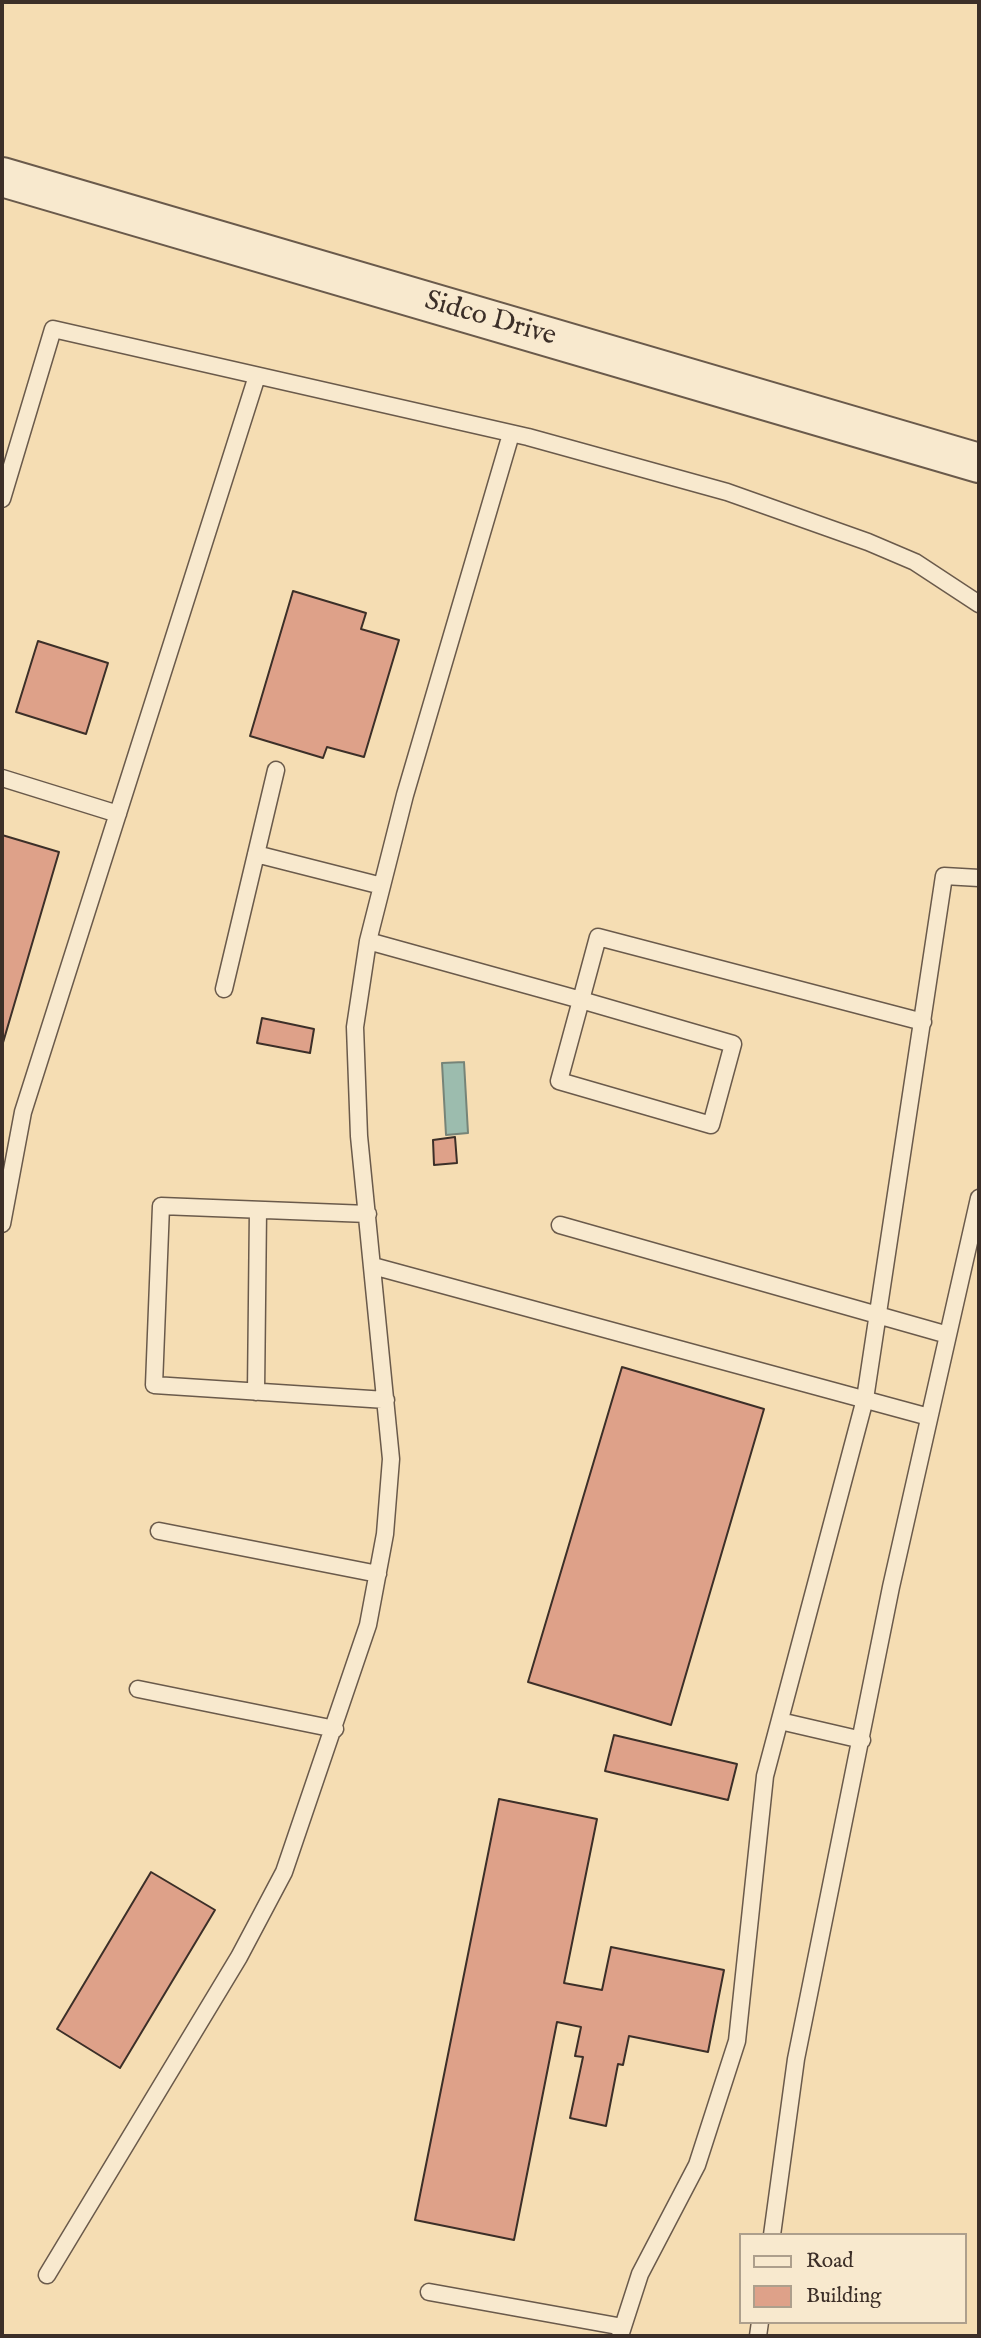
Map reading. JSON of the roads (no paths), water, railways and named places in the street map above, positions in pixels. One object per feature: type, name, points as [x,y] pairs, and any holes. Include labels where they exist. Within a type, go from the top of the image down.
[{"type":"street","name":"Sidco Drive","points":[[2,177],[979,463]]},
{"type":"lane","points":[[2,499],[53,329],[511,434],[627,464],[773,507],[915,562],[979,604]]},
{"type":"lane","points":[[2,1224],[23,1112],[257,376]]},
{"type":"lane","points":[[47,2275],[239,1957],[284,1872],[335,1729],[368,1625],[385,1534],[391,1459],[359,1136],[355,1027],[368,941],[405,794],[511,434]]},
{"type":"lane","points":[[224,989],[276,770]]},
{"type":"lane","points":[[2,778],[118,814]]},
{"type":"lane","points":[[256,853],[382,886]]},
{"type":"lane","points":[[429,2292],[622,2332],[640,2274],[697,2165],[737,2041],[765,1776],[865,1399],[944,876],[979,878]]},
{"type":"lane","points":[[368,941],[581,1000],[733,1044],[711,1125],[559,1081],[581,1000],[598,937],[923,1022]]},
{"type":"lane","points":[[772,2233],[796,2059],[891,1587],[979,1198]]},
{"type":"lane","points":[[368,1214],[161,1206],[153,1385],[386,1400]]},
{"type":"lane","points":[[257,1392],[258,1210]]},
{"type":"lane","points":[[560,1226],[948,1335]]},
{"type":"lane","points":[[373,1266],[929,1417]]},
{"type":"lane","points":[[159,1531],[378,1574]]},
{"type":"lane","points":[[138,1689],[335,1729]]},
{"type":"lane","points":[[780,1721],[862,1740]]}]
